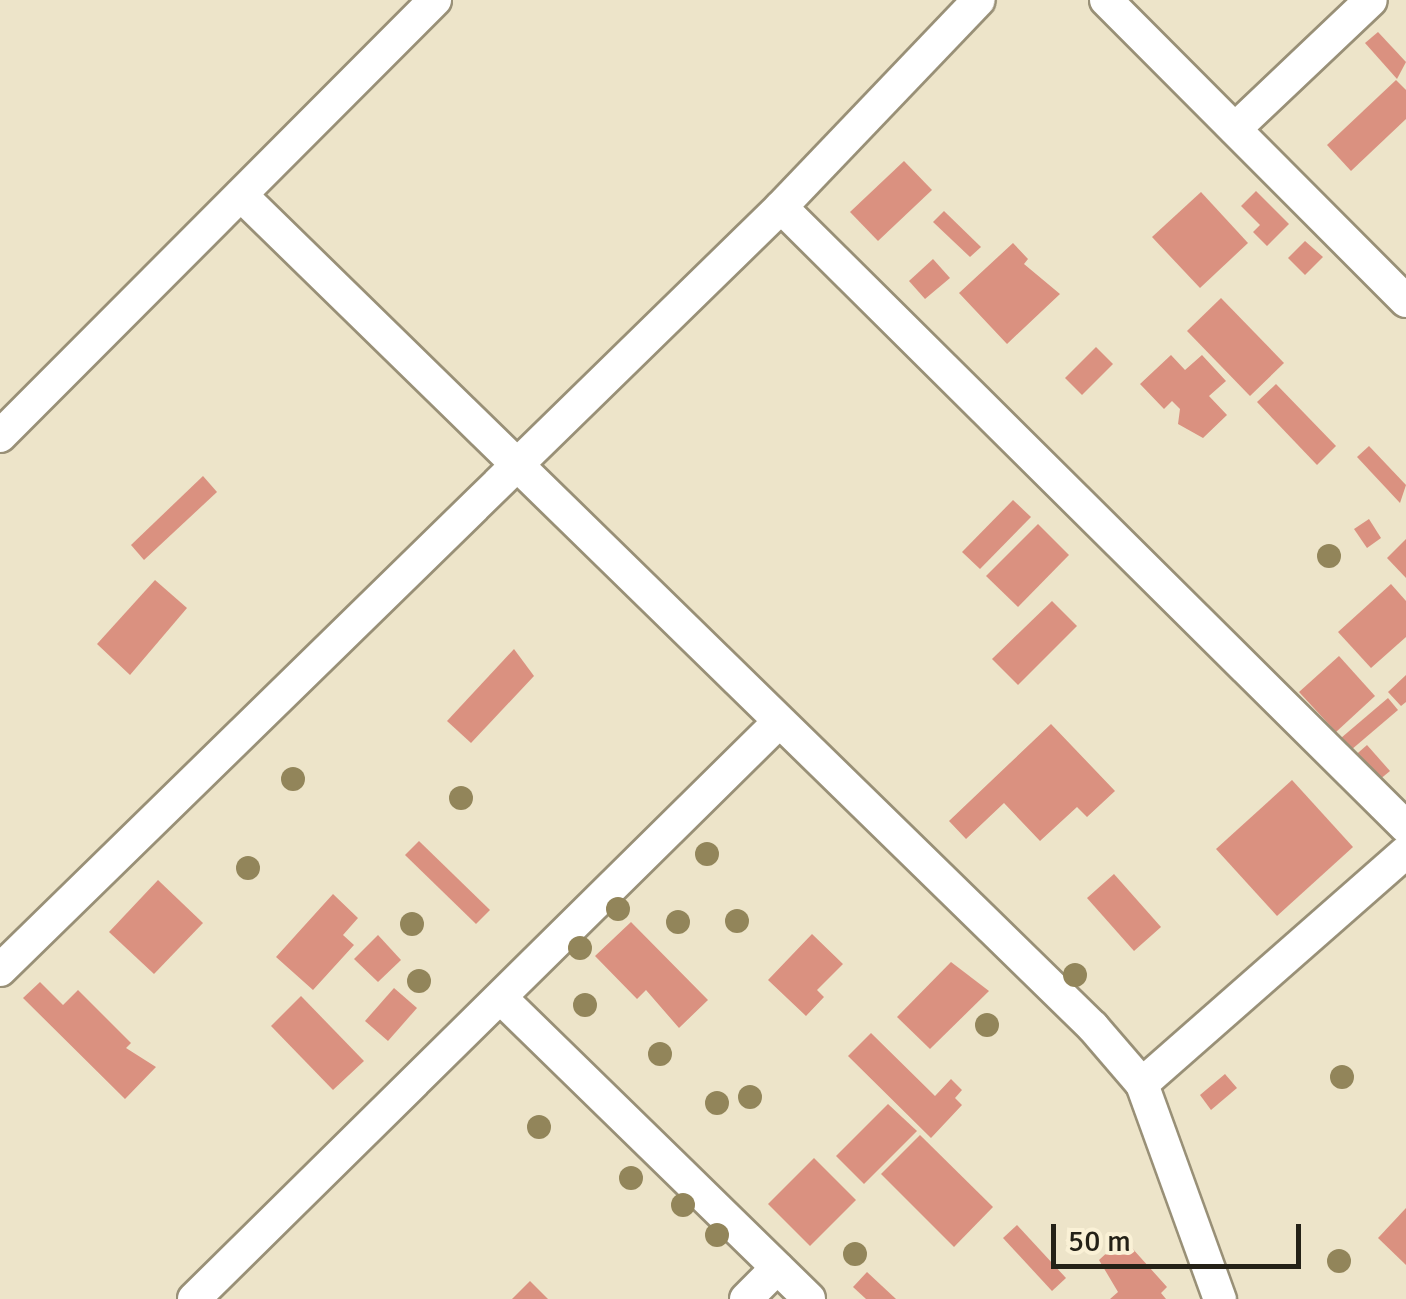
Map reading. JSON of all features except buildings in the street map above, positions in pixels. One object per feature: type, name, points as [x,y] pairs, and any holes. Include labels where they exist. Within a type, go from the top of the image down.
[{"type":"street","points":[[0,436],[436,0]]},
{"type":"street","points":[[0,970],[781,208],[979,0]]},
{"type":"street","points":[[1106,0],[1406,301]]},
{"type":"street","points":[[1234,128],[1371,0]]},
{"type":"street","points":[[241,195],[1093,1027],[1142,1084],[1220,1299]]},
{"type":"street","points":[[781,208],[1406,827]]},
{"type":"street","points":[[194,1299],[779,722]]},
{"type":"street","points":[[1142,1084],[1406,852]]},
{"type":"street","points":[[502,999],[809,1299]]},
{"type":"street","points":[[746,1299],[778,1268]]}]
